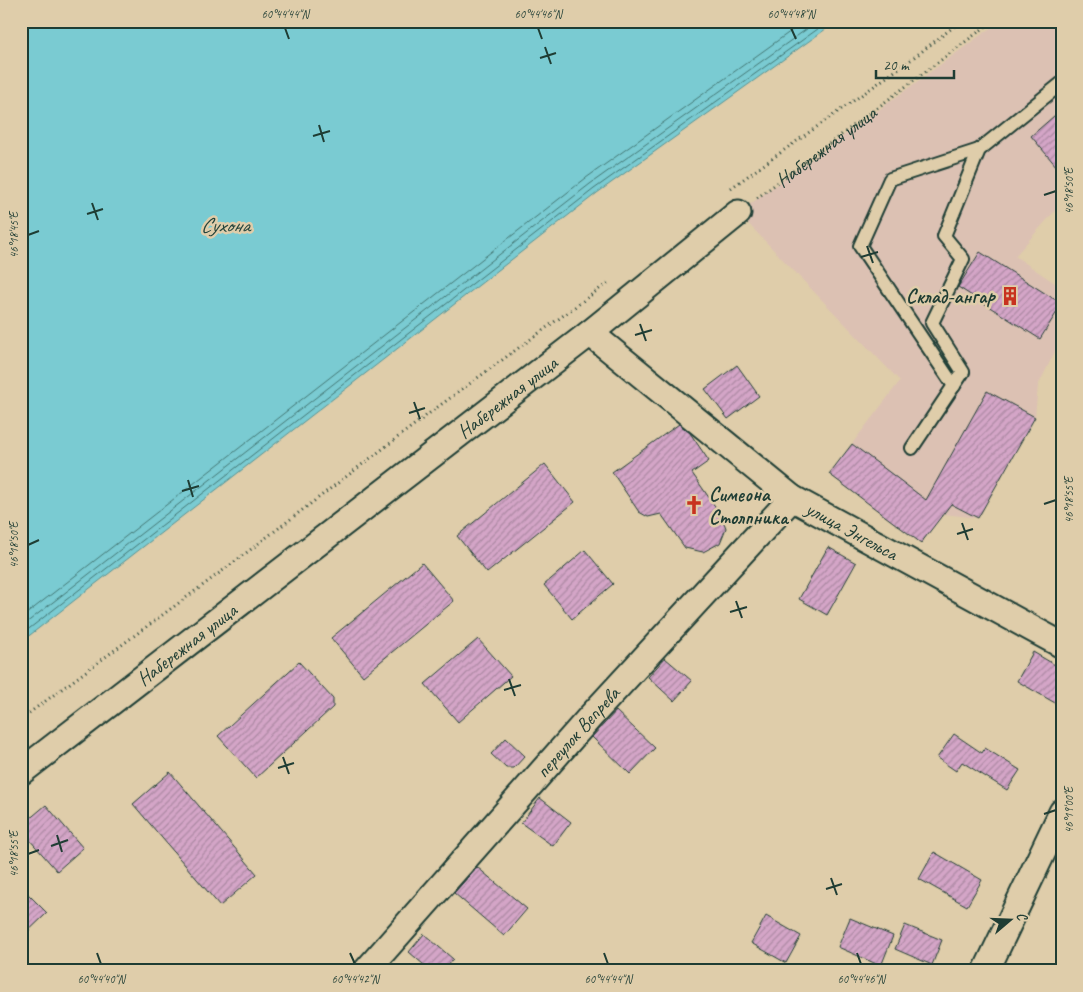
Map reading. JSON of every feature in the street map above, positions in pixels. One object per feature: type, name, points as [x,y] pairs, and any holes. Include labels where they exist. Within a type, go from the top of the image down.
[{"type":"street","name":"Набережная улица","points":[[21,772],[590,333],[738,213]]},
{"type":"street","name":"улица Энгельса","points":[[590,333],[792,498],[1062,644]]},
{"type":"street","name":"переулок Вепрева","points":[[366,971],[592,716],[792,498]]},
{"type":"street","points":[[986,971],[1062,812]]},
{"type":"lane","points":[[954,386],[860,246],[890,179],[979,150],[1062,83]]},
{"type":"lane","points":[[912,448],[963,372],[932,323],[964,259],[944,236],[979,150]]},
{"type":"path","points":[[728,190],[961,21]]},
{"type":"path","name":"Набережная улица","points":[[738,213],[993,21]]},
{"type":"path","points":[[21,719],[225,569],[435,409],[612,279]]},
{"type":"shaded area","points":[[1000,21],[1062,21],[1062,203],[1015,256],[1062,288],[1062,337],[1038,386],[1035,417],[978,518],[944,514],[921,543],[829,474],[900,381],[738,213]]},
{"type":"water","name":"Сухона","points":[[21,21],[837,21],[597,193],[21,642]]},
{"type":"building","points":[[1062,109],[1062,173],[1031,136]]},
{"type":"building","name":"Склад-ангар","points":[[980,252],[1062,304],[1040,339],[958,287]]},
{"type":"building","points":[[737,365],[759,396],[728,419],[705,389]]},
{"type":"building","points":[[987,391],[1035,417],[978,518],[951,504],[921,543],[829,474],[852,444],[926,500]]},
{"type":"building","points":[[679,424],[690,433],[709,461],[692,473],[721,515],[726,528],[720,543],[703,552],[685,548],[661,514],[648,517],[639,512],[612,472]]},
{"type":"building","points":[[545,464],[575,502],[487,573],[457,536]]},
{"type":"building","points":[[828,547],[856,563],[827,615],[799,599]]},
{"type":"building","points":[[585,550],[613,584],[572,619],[544,585]]},
{"type":"building","points":[[422,563],[454,601],[363,676],[331,638]]},
{"type":"building","points":[[478,639],[511,676],[458,722],[425,684]]},
{"type":"building","points":[[1033,652],[1062,669],[1062,707],[1017,681]]},
{"type":"building","points":[[665,658],[692,681],[674,701],[648,677]]},
{"type":"building","points":[[299,662],[333,699],[333,707],[256,778],[218,736]]},
{"type":"building","points":[[616,711],[655,748],[630,774],[592,737]]},
{"type":"building","points":[[954,734],[982,753],[985,748],[1020,770],[1007,790],[962,762],[956,771],[937,758]]},
{"type":"building","points":[[506,738],[525,756],[514,768],[506,768],[491,754]]},
{"type":"building","points":[[170,772],[257,874],[220,906],[133,804]]},
{"type":"building","points":[[540,798],[571,822],[553,846],[521,823]]},
{"type":"building","points":[[46,805],[83,848],[57,871],[21,830],[21,826]]},
{"type":"building","points":[[934,852],[982,880],[967,906],[919,879]]},
{"type":"building","points":[[477,867],[527,909],[504,936],[454,893]]},
{"type":"building","points":[[21,887],[47,913],[21,938]]},
{"type":"building","points":[[766,916],[801,936],[786,963],[751,943]]},
{"type":"building","points":[[850,918],[893,936],[881,966],[838,947]]},
{"type":"building","points":[[905,925],[942,940],[932,965],[895,949]]},
{"type":"building","points":[[424,934],[453,959],[442,971],[431,971],[409,952]]},
{"type":"place","name":"Склад-ангар","points":[[1010,296]]},
{"type":"place","name":"Симеона Столпника","points":[[694,505]]}]
